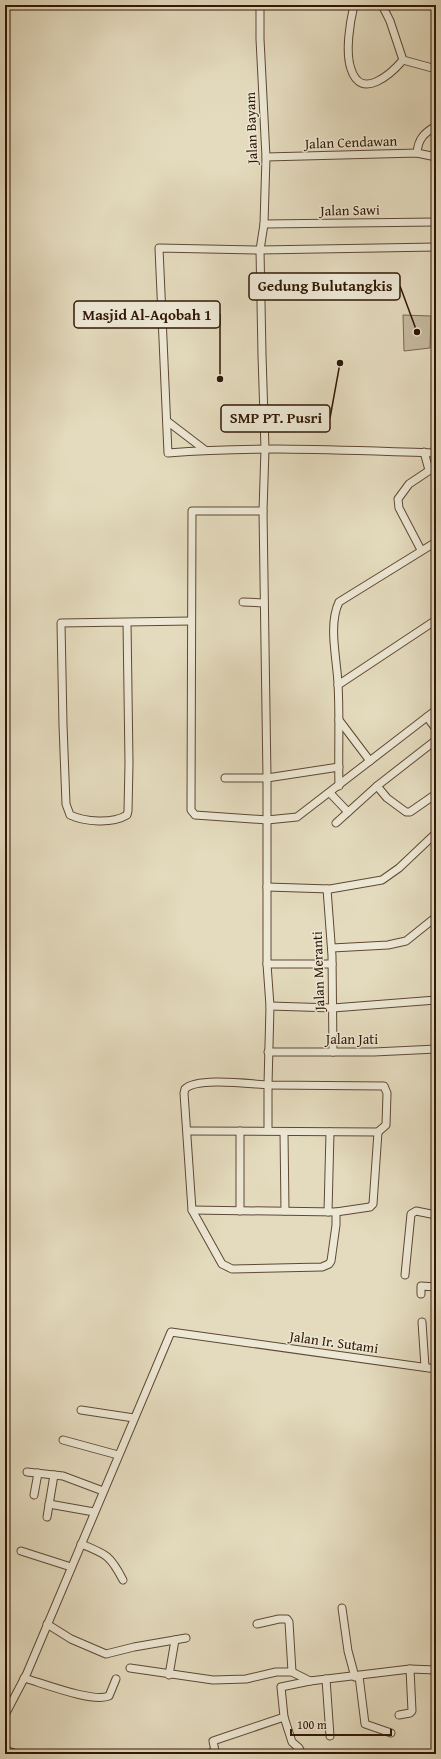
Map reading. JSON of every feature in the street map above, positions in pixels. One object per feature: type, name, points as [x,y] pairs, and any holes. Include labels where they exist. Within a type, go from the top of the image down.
[{"type":"street","name":"Jalan Bayam","points":[[260,5],[260,39],[266,157],[264,224],[260,250],[265,449],[263,511],[267,778],[267,964],[270,1006],[268,1052],[268,1132]]},
{"type":"street","points":[[354,5],[348,46],[350,69],[355,77],[360,81],[370,84],[383,80],[403,60]]},
{"type":"street","points":[[382,5],[390,21],[403,60]]},
{"type":"street","points":[[403,60],[436,69]]},
{"type":"street","points":[[417,153],[418,144],[422,136],[436,126]]},
{"type":"street","name":"Jalan Cendawan","points":[[266,157],[417,153],[436,157]]},
{"type":"street","name":"Jalan Sawi","points":[[264,224],[436,222]]},
{"type":"street","points":[[436,247],[260,250],[158,248],[168,453],[205,450],[265,449],[436,453]]},
{"type":"street","points":[[167,421],[205,450]]},
{"type":"street","points":[[424,452],[429,470]]},
{"type":"street","points":[[421,550],[399,508],[398,499],[409,484],[436,466]]},
{"type":"street","points":[[263,511],[192,512],[191,810],[195,815],[267,820],[297,817],[436,710]]},
{"type":"street","points":[[339,786],[338,685],[333,622],[335,610],[339,602],[436,542]]},
{"type":"street","points":[[243,602],[264,603]]},
{"type":"street","points":[[338,685],[436,620]]},
{"type":"street","points":[[127,622],[129,763],[128,811],[126,816],[121,819],[106,820],[78,818],[70,814],[66,804],[61,623],[191,621]]},
{"type":"street","points":[[427,717],[436,729]]},
{"type":"street","points":[[338,719],[370,762]]},
{"type":"street","points":[[336,823],[377,786],[436,740]]},
{"type":"street","points":[[224,778],[267,778],[339,767]]},
{"type":"street","points":[[377,786],[387,798],[406,812],[410,812],[436,794]]},
{"type":"street","points":[[330,793],[348,812]]},
{"type":"street","points":[[267,887],[327,889],[382,880],[399,868],[436,834]]},
{"type":"street","name":"Jalan Meranti","points":[[327,889],[332,948],[333,1052]]},
{"type":"street","points":[[332,948],[388,945],[406,942],[436,917]]},
{"type":"street","points":[[267,964],[332,964]]},
{"type":"street","points":[[270,1006],[333,1008],[433,1000],[436,996]]},
{"type":"street","name":"Jalan Jati","points":[[268,1052],[374,1052],[436,1049]]},
{"type":"street","points":[[188,1131],[378,1132],[386,1125],[387,1093],[384,1086],[268,1085],[230,1082],[195,1083],[188,1085],[184,1093],[188,1131],[192,1210],[222,1264],[232,1269],[322,1267],[329,1264],[331,1261],[335,1232],[332,1212],[330,1132]]},
{"type":"street","points":[[240,1131],[240,1211]]},
{"type":"street","points":[[284,1132],[285,1211]]},
{"type":"street","points":[[192,1210],[332,1212],[370,1207],[373,1204],[378,1132]]},
{"type":"street","points":[[405,1275],[411,1214],[416,1211],[436,1215]]},
{"type":"street","points":[[421,1294],[421,1286],[436,1287]]},
{"type":"street","points":[[422,1322],[426,1367]]},
{"type":"street","name":"Jalan Ir. Sutami","points":[[134,1418],[171,1332],[436,1368]]},
{"type":"street","points":[[5,1715],[24,1678],[134,1418],[81,1410]]},
{"type":"street","points":[[63,1440],[118,1455]]},
{"type":"street","points":[[27,1472],[63,1476],[103,1492]]},
{"type":"street","points":[[34,1495],[38,1473]]},
{"type":"street","points":[[47,1517],[54,1475]]},
{"type":"street","points":[[49,1504],[94,1512]]},
{"type":"street","points":[[81,1544],[104,1553],[113,1561],[123,1580]]},
{"type":"street","points":[[21,1551],[71,1567]]},
{"type":"street","points":[[342,1608],[348,1651],[357,1676],[366,1724],[391,1732]]},
{"type":"street","points":[[257,1624],[279,1619],[287,1619],[289,1622],[292,1672]]},
{"type":"street","points":[[47,1624],[70,1639],[106,1654],[186,1638]]},
{"type":"street","points":[[169,1675],[175,1640]]},
{"type":"street","points":[[130,1668],[169,1675],[213,1680],[246,1679],[276,1672],[292,1672],[310,1681]]},
{"type":"street","points":[[399,1716],[412,1711],[410,1669]]},
{"type":"street","points":[[302,1754],[299,1748],[292,1742],[284,1717],[281,1687],[310,1681],[410,1669],[436,1670]]},
{"type":"street","points":[[24,1678],[84,1696],[103,1698],[109,1696],[116,1679]]},
{"type":"street","points":[[326,1679],[330,1736]]},
{"type":"street","points":[[213,1753],[213,1741],[284,1717]]},
{"type":"street","points":[[5,1750],[17,1754]]},
{"type":"shaded area","points":[[403,315],[431,316],[430,348],[404,351]]},
{"type":"place","name":"Gedung Bulutangkis","points":[[417,332]]},
{"type":"place","name":"SMP PT. Pusri","points":[[340,363]]},
{"type":"place","name":"Masjid Al-Aqobah 1","points":[[220,379]]}]
